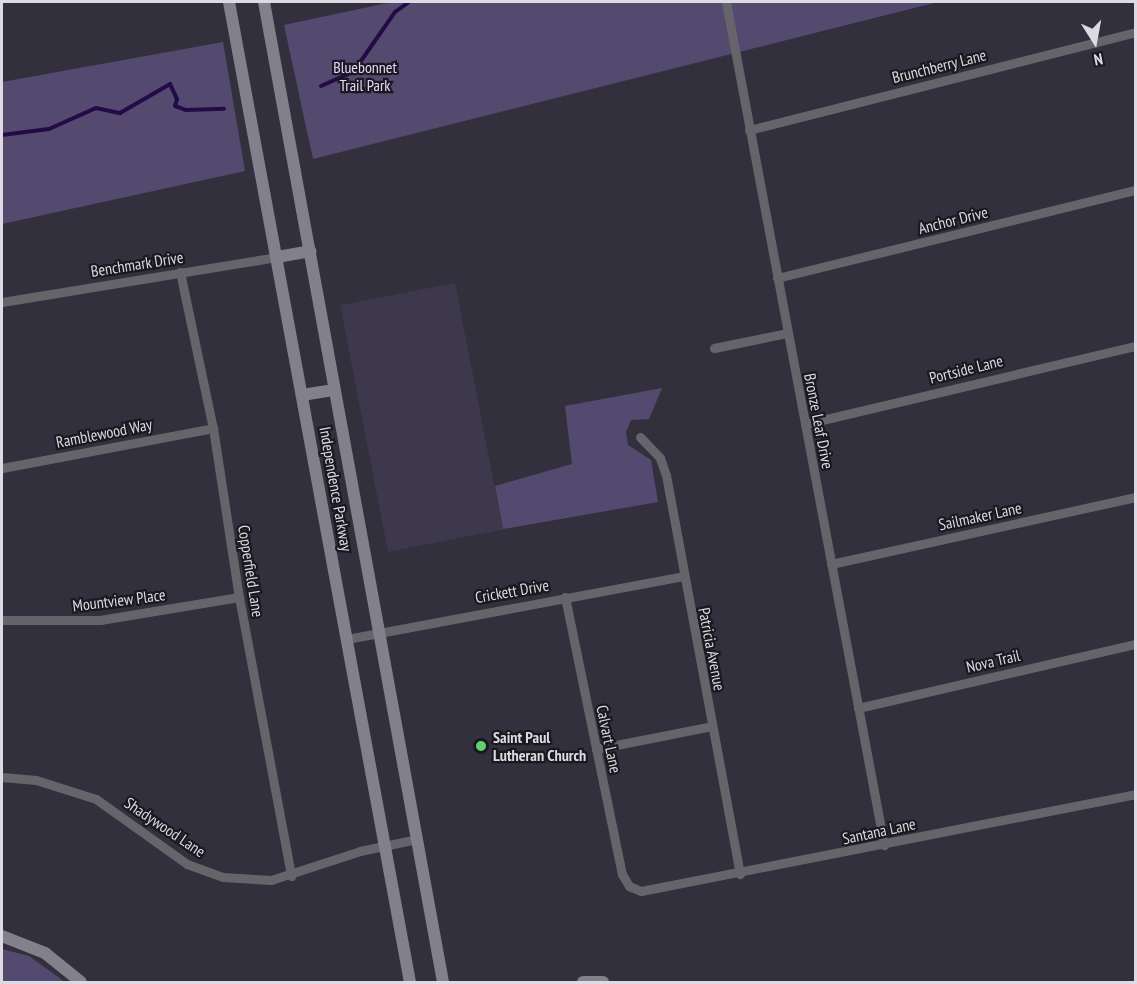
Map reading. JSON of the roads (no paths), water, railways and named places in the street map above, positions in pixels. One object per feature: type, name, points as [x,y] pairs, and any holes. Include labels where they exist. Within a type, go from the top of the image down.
[{"type":"main road","name":"Independence Parkway","points":[[230,2],[410,982]]},
{"type":"main road","name":"Independence Parkway","points":[[264,2],[443,982]]},
{"type":"main road","points":[[277,257],[310,251]]},
{"type":"main road","points":[[302,395],[335,390]]},
{"type":"main road","points":[[2,936],[45,953],[81,982]]},
{"type":"main road","points":[[583,982],[603,982]]},
{"type":"street","name":"Bronze Leaf Drive","points":[[726,2],[884,845]]},
{"type":"street","name":"Brunchberry Lane","points":[[749,129],[1136,32]]},
{"type":"street","name":"Anchor Drive","points":[[777,278],[1136,190]]},
{"type":"street","name":"Benchmark Drive","points":[[2,302],[277,257]]},
{"type":"street","name":"Copperfield Lane","points":[[180,272],[213,428],[239,597],[291,876]]},
{"type":"street","points":[[714,348],[787,333]]},
{"type":"street","name":"Portside Lane","points":[[805,424],[1136,346]]},
{"type":"street","name":"Ramblewood Way","points":[[2,468],[213,428]]},
{"type":"street","name":"Patricia Avenue","points":[[640,437],[660,458],[666,475],[740,874]]},
{"type":"street","name":"Sailmaker Lane","points":[[831,564],[1136,497]]},
{"type":"street","name":"Crickett Drive","points":[[347,639],[379,631],[683,576]]},
{"type":"street","name":"Mountview Place","points":[[2,620],[100,620],[239,597]]},
{"type":"street","name":"Calvart Lane","points":[[565,597],[622,874],[629,886]]},
{"type":"street","name":"Nova Trail","points":[[858,708],[1136,644]]},
{"type":"street","points":[[596,749],[712,726]]},
{"type":"street","name":"Shadywood Lane","points":[[2,777],[36,780],[96,799],[187,864],[205,872],[243,880],[291,876],[326,860],[417,839]]},
{"type":"street","name":"Santana Lane","points":[[629,886],[649,892],[1136,794]]},
{"type":"waterway","points":[[321,86],[354,71],[395,12],[409,2]]},
{"type":"waterway","points":[[2,135],[49,129],[96,108],[120,113],[170,84],[177,99],[175,106],[186,110],[224,109]]},
{"type":"place","name":"Saint Paul Lutheran Church","points":[[481,746]]},
{"type":"park label","name":"Bluebonnet Trail Park","points":[[365,76]]}]
